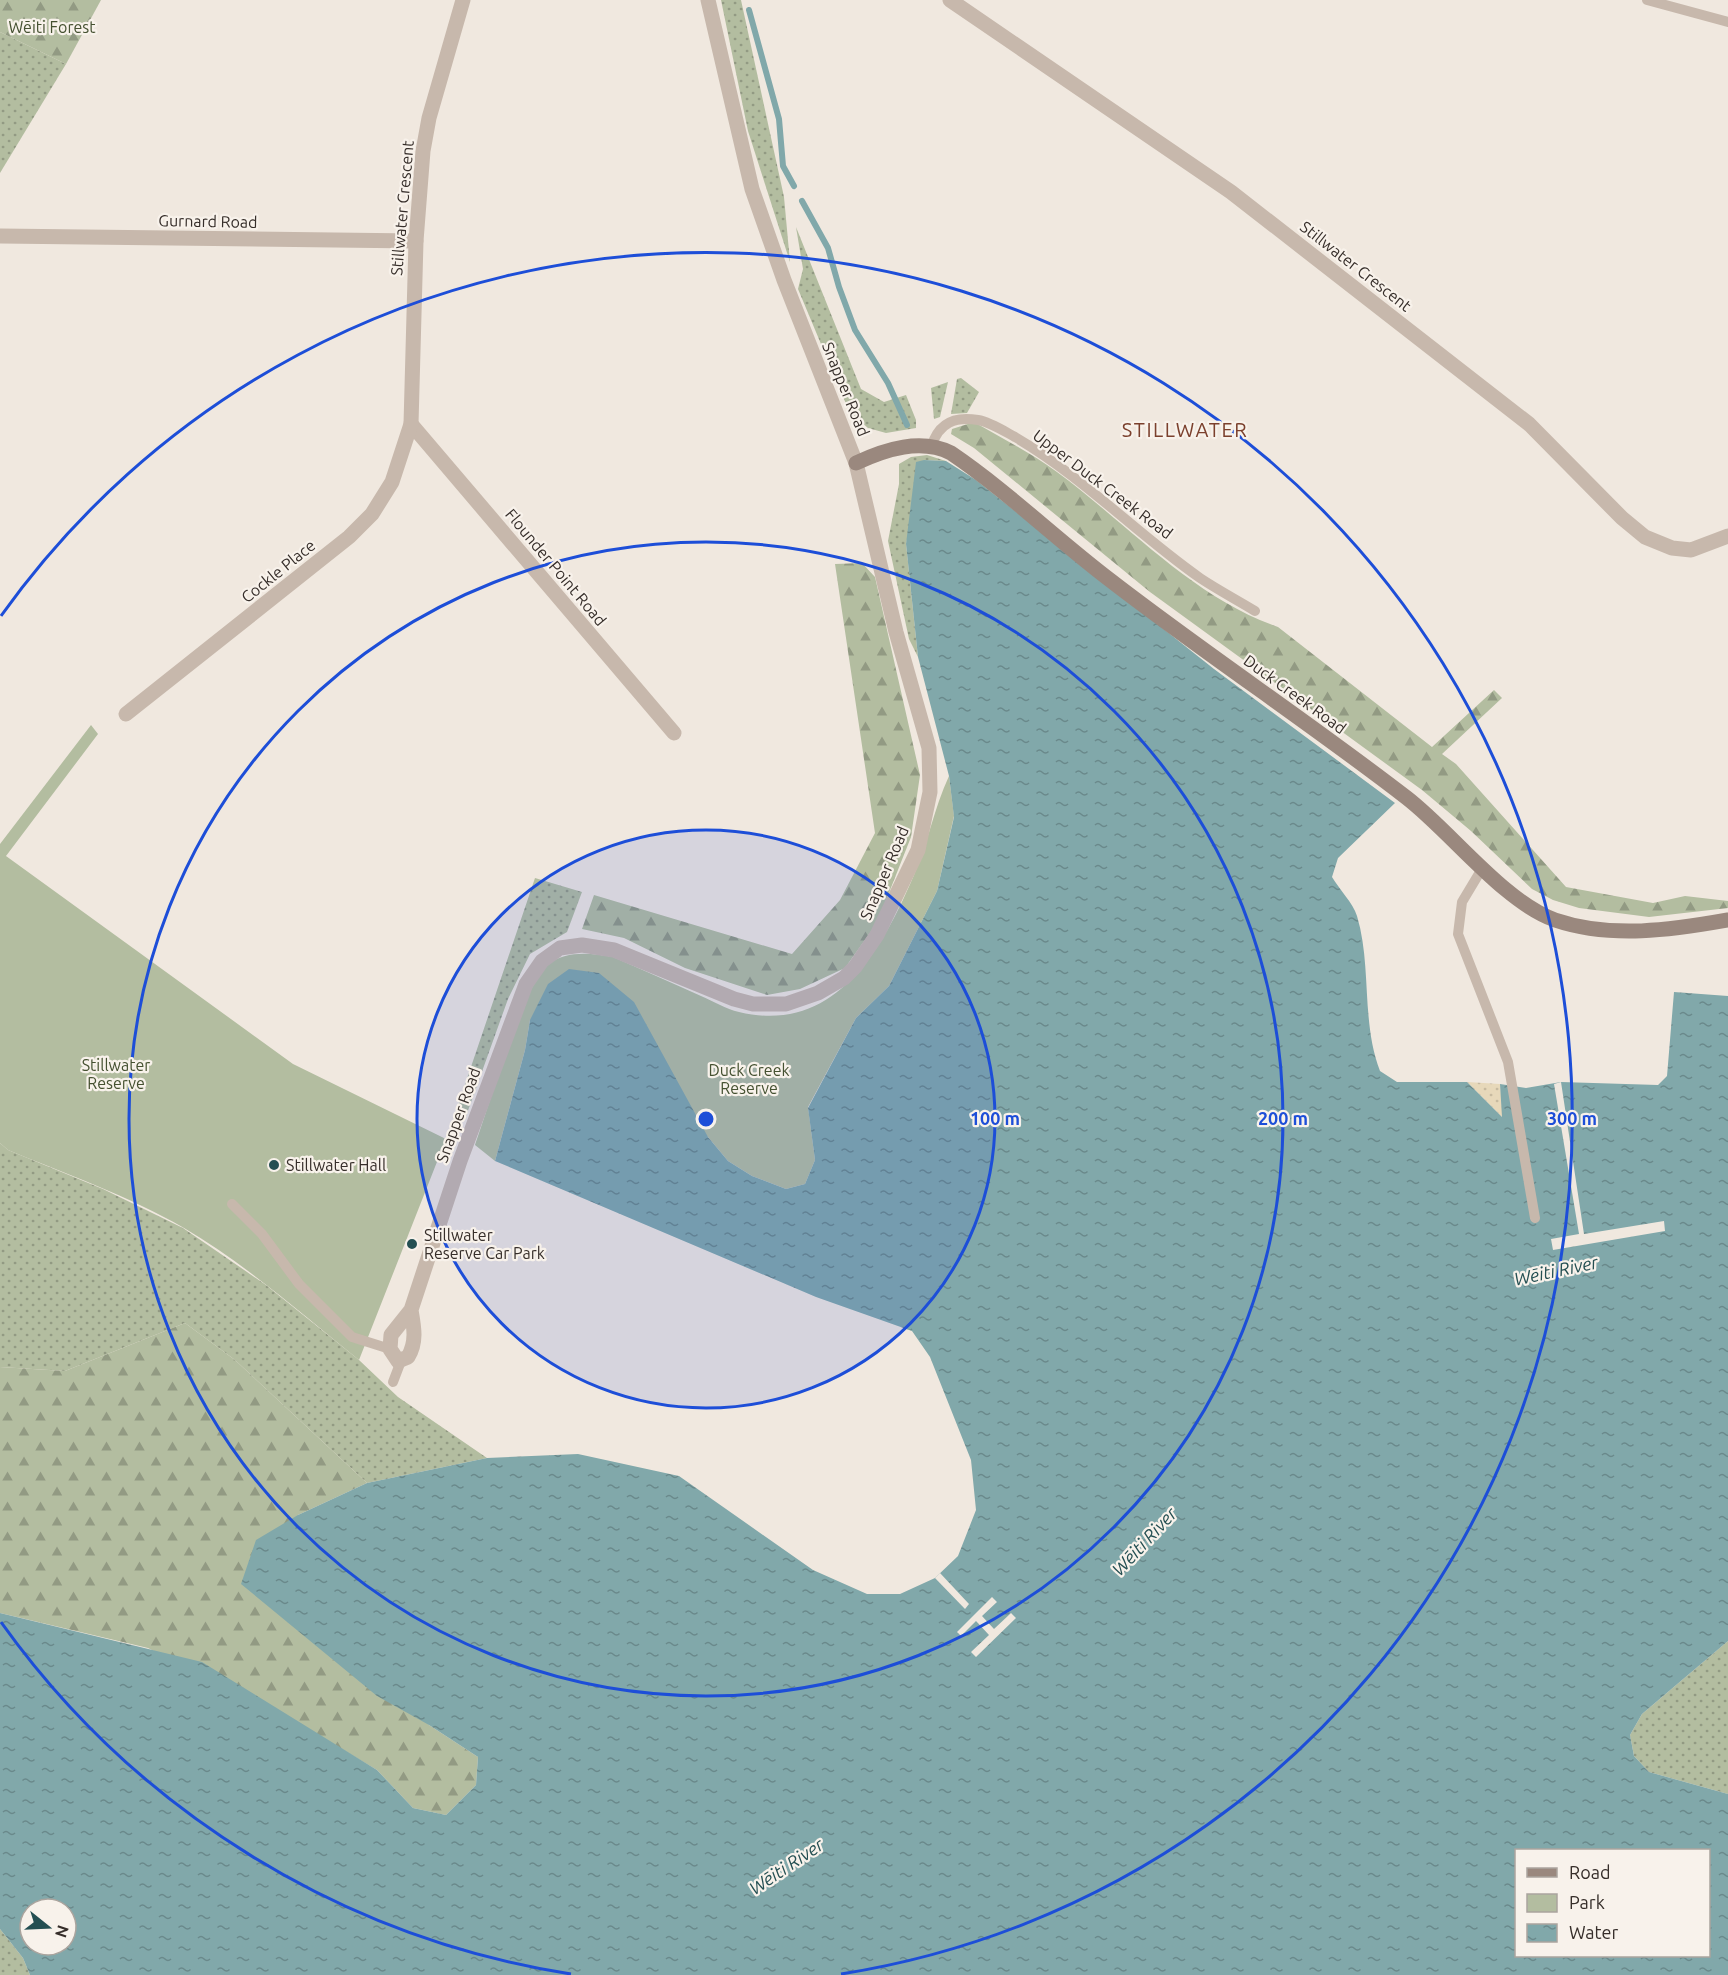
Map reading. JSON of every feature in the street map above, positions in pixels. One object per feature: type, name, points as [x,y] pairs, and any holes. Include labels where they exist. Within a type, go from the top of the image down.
[{"type":"street","name":"Stillwater Crescent","points":[[411,424],[416,241],[423,151],[429,118],[463,0]]},
{"type":"street","name":"Snapper Road","points":[[390,1349],[395,1329],[411,1310],[460,1161],[520,997],[534,972],[551,954],[575,945],[595,945],[614,950],[734,999],[753,1004],[786,1004],[818,993],[844,978],[877,935],[918,850],[928,804],[931,762],[856,463],[784,280],[752,189],[708,0]]},
{"type":"street","name":"Stillwater Crescent","points":[[950,0],[1231,192],[1529,424],[1622,518],[1645,537],[1672,548],[1691,550],[1728,536]]},
{"type":"street","name":"Gurnard Road","points":[[0,236],[416,241]]},
{"type":"street","name":"Cockle Place","points":[[126,714],[349,537],[372,514],[392,482],[411,424]]},
{"type":"street","name":"Flounder Point Road","points":[[411,424],[674,733]]},
{"type":"street","points":[[856,463],[888,451],[932,445]]},
{"type":"street","name":"Duck Creek Road","points":[[932,445],[962,461],[1109,580],[1408,799],[1532,909],[1554,920],[1577,925],[1662,931],[1728,920]]},
{"type":"street","name":"Snapper Road","points":[[401,1361],[411,1352],[415,1338],[411,1310]]},
{"type":"street","points":[[390,1349],[395,1359],[401,1361]]},
{"type":"lane","points":[[1647,0],[1728,22]]},
{"type":"lane","name":"Upper Duck Creek Road","points":[[932,445],[936,432],[944,424],[961,419],[980,420],[999,428],[1066,471],[1200,578],[1255,611]]},
{"type":"lane","points":[[1483,867],[1462,902],[1458,934],[1508,1062],[1534,1218]]},
{"type":"lane","points":[[232,1204],[262,1234],[299,1284],[352,1337],[390,1349]]},
{"type":"lane","points":[[393,1382],[401,1361]]},
{"type":"green space","name":"Wēiti Forest","points":[[0,0],[101,0],[66,64],[0,32]]},
{"type":"green space","points":[[721,0],[741,0],[784,197],[790,262],[748,131]]},
{"type":"green space","points":[[0,32],[66,64],[0,173]]},
{"type":"green space","points":[[796,227],[861,389],[884,402],[906,395],[916,420],[916,428],[886,433],[868,428],[849,411],[798,289],[803,269]]},
{"type":"green space","points":[[961,378],[979,392],[967,413],[951,414],[957,379]]},
{"type":"green space","points":[[948,382],[940,417],[934,419],[931,388]]},
{"type":"green space","points":[[974,422],[1057,472],[1162,558],[1217,598],[1278,627],[1432,747],[1494,690],[1502,698],[1442,754],[1456,764],[1566,887],[1653,903],[1685,896],[1728,901],[1728,908],[1649,917],[1579,908],[1553,900],[1532,889],[1471,831],[1422,790],[1150,592],[974,448],[951,434],[952,429]]},
{"type":"green space","points":[[927,455],[946,461],[924,460],[906,544],[918,657],[909,639],[888,541],[899,484],[899,464],[911,457]]},
{"type":"green space","points":[[862,563],[875,577],[920,775],[911,837],[877,923],[845,968],[800,989],[767,995],[685,968],[624,938],[582,929],[594,895],[792,954],[840,900],[875,833],[835,564]]},
{"type":"green space","name":"Stillwater Reserve","points":[[91,725],[98,734],[6,856],[293,1064],[446,1139],[359,1360],[252,1274],[184,1228],[119,1196],[8,1150],[0,1143],[0,844]]},
{"type":"green space","name":"Duck Creek Reserve","points":[[949,776],[954,816],[937,891],[889,986],[856,1018],[808,1107],[815,1160],[805,1184],[786,1189],[752,1176],[728,1161],[708,1137],[530,1020],[525,1050],[495,1161],[475,1145],[529,994],[538,975],[546,965],[554,960],[579,954],[613,957],[739,1012],[773,1016],[802,1011],[828,999],[850,980],[870,957],[887,931],[919,863]]},
{"type":"green space","points":[[535,878],[582,892],[567,932],[530,954],[508,999],[465,1119],[454,1117]]},
{"type":"green space","points":[[0,1143],[8,1150],[103,1189],[183,1228],[266,1285],[359,1360],[398,1397],[487,1458],[367,1483],[235,1360],[185,1323],[65,1371],[0,1367]]},
{"type":"green space","points":[[185,1323],[235,1360],[367,1483],[298,1515],[429,1725],[478,1757],[476,1785],[446,1815],[413,1808],[377,1770],[325,1739],[148,1648],[0,1613],[0,1367],[65,1371]]},
{"type":"green space","points":[[1728,1641],[1728,1794],[1649,1772],[1634,1756],[1630,1735],[1642,1714]]},
{"type":"green space","points":[[0,1929],[18,1952],[18,1957],[23,1958],[30,1975],[0,1975]]},
{"type":"sand","points":[[1467,1082],[1500,1084],[1503,1118]]},
{"type":"water","name":"Wēiti River","points":[[946,461],[976,480],[1214,669],[1395,803],[1338,858],[1332,877],[1352,906],[1362,935],[1370,1033],[1380,1071],[1397,1082],[1467,1082],[1502,1117],[1500,1084],[1526,1088],[1561,1082],[1658,1085],[1667,1076],[1674,992],[1728,996],[1728,1641],[1642,1714],[1630,1735],[1634,1756],[1649,1772],[1728,1794],[1728,1975],[30,1975],[22,1957],[78,1957],[78,1897],[18,1897],[18,1952],[0,1929],[0,1613],[202,1662],[377,1770],[413,1808],[446,1815],[476,1785],[478,1757],[429,1725],[377,1696],[241,1584],[256,1540],[298,1515],[367,1483],[487,1458],[578,1454],[679,1476],[813,1570],[867,1594],[900,1594],[935,1578],[958,1556],[976,1510],[971,1460],[930,1357],[912,1331],[816,1297],[495,1161],[525,1050],[530,1020],[548,984],[569,969],[599,973],[634,1002],[708,1137],[728,1161],[752,1176],[786,1189],[805,1184],[815,1160],[808,1108],[856,1018],[889,986],[937,891],[954,817],[949,776],[918,657],[906,544],[916,462]]},
{"type":"pier","points":[[1561,1082],[1584,1234],[1664,1221],[1665,1231],[1553,1250],[1551,1239],[1579,1234],[1554,1084]]},
{"type":"pier","points":[[940,1573],[969,1604],[965,1609],[935,1578]]},
{"type":"pier","points":[[992,1597],[997,1602],[982,1616],[994,1629],[1011,1613],[1016,1618],[976,1657],[971,1652],[989,1635],[976,1621],[961,1636],[957,1632]]},
{"type":"waterway","points":[[749,10],[779,119],[783,166],[794,186]]},
{"type":"waterway","points":[[802,201],[828,248],[855,330],[888,383],[907,425]]},
{"type":"place","name":"Stillwater Hall","points":[[274,1165]]},
{"type":"place","name":"Stillwater Reserve Car Park","points":[[412,1244]]},
{"type":"district","name":"STILLWATER","points":[[1185,429]]}]
